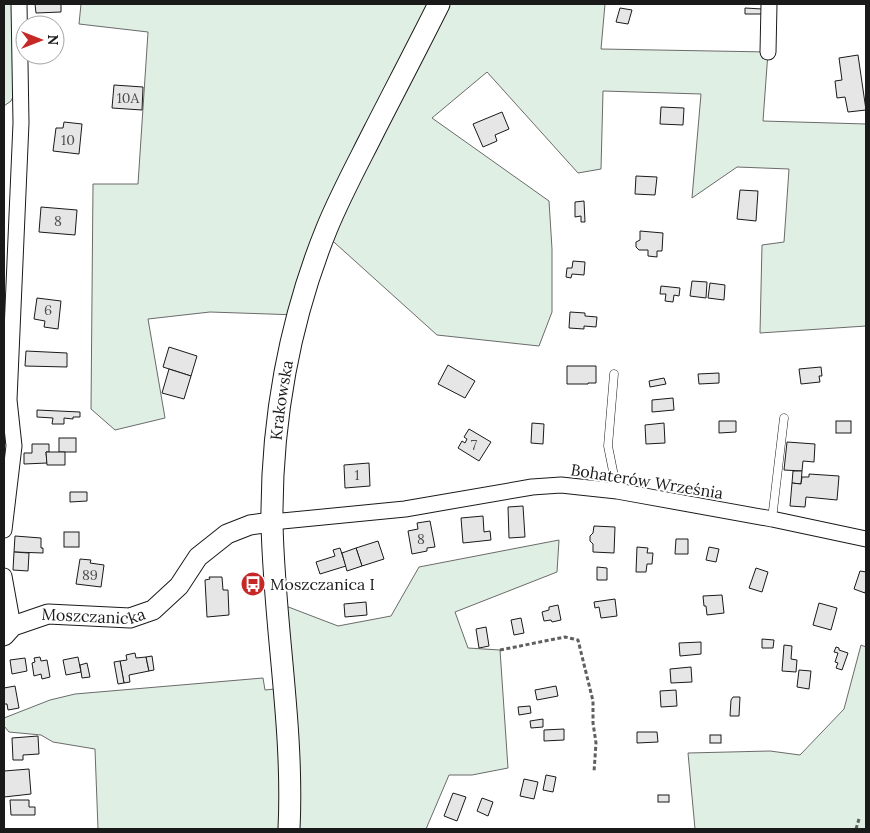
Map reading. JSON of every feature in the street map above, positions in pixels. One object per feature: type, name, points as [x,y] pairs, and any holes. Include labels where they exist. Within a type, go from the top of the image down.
[{"type":"main road","name":"Krakowska","points":[[289,829],[289,755],[272,522],[278,426],[287,361],[298,315],[316,256],[328,225],[439,4]]},
{"type":"street","points":[[4,530],[14,446],[9,400],[21,123],[19,4]]},
{"type":"street","points":[[768,52],[769,4]]},
{"type":"street","name":"Bohaterów Września","points":[[272,522],[405,509],[532,486],[561,484],[617,491],[866,539]]},
{"type":"street","name":"Moszczanicka","points":[[8,631],[48,614],[130,618],[153,610],[179,586],[198,557],[227,534],[250,525],[272,522]]},
{"type":"street","points":[[4,576],[8,631]]},
{"type":"lane","points":[[614,374],[608,446],[617,491]]},
{"type":"lane","points":[[772,520],[784,418]]},
{"type":"path","points":[[500,650],[565,637],[578,640],[593,701],[593,723],[596,743],[594,772]]},
{"type":"path","points":[[856,829],[859,819]]},
{"type":"green space","points":[[4,4],[13,4],[14,95],[11,101],[4,106]]},
{"type":"green space","points":[[81,4],[605,4],[601,49],[768,52],[763,121],[866,124],[866,326],[760,333],[762,245],[784,242],[789,169],[737,167],[692,198],[701,94],[603,91],[601,169],[578,173],[487,72],[432,118],[549,201],[552,249],[552,312],[539,346],[437,335],[325,234],[298,315],[210,312],[148,319],[165,418],[115,430],[91,409],[93,184],[138,184],[148,32],[79,24]]},
{"type":"green space","points":[[559,540],[557,572],[455,612],[468,648],[500,650],[508,768],[472,775],[449,775],[426,829],[98,829],[95,749],[53,742],[41,735],[9,732],[4,726],[4,718],[50,700],[75,694],[263,678],[265,690],[284,688],[278,603],[338,626],[391,616],[419,567]]},
{"type":"green space","points":[[861,645],[866,647],[866,829],[695,829],[688,753],[770,751],[800,755],[844,709]]},
{"type":"building","points":[[35,4],[61,4],[61,12],[36,13]]},
{"type":"building","points":[[620,8],[632,10],[628,24],[616,22]]},
{"type":"building","points":[[745,8],[762,9],[762,14],[745,14]]},
{"type":"building","points":[[858,55],[866,110],[848,112],[845,97],[837,98],[835,81],[842,80],[839,58]]},
{"type":"building","points":[[114,85],[143,87],[142,110],[112,108]]},
{"type":"building","points":[[661,107],[684,108],[683,125],[660,124]]},
{"type":"building","points":[[502,112],[509,129],[495,135],[497,141],[483,147],[473,124]]},
{"type":"building","points":[[64,122],[82,124],[79,154],[53,151],[56,128],[63,128]]},
{"type":"building","points":[[636,176],[657,177],[655,195],[635,194]]},
{"type":"building","points":[[740,190],[758,191],[756,221],[737,219]]},
{"type":"building","points":[[584,201],[585,222],[581,222],[581,216],[575,217],[575,202]]},
{"type":"building","points":[[41,207],[77,210],[75,235],[39,232]]},
{"type":"building","points":[[640,231],[663,233],[662,251],[657,251],[657,257],[648,256],[648,250],[639,250],[636,247],[636,242],[640,240]]},
{"type":"building","points":[[573,261],[585,262],[584,275],[572,274],[571,278],[566,277],[567,268],[572,268]]},
{"type":"building","points":[[692,281],[707,282],[706,298],[690,296]]},
{"type":"building","points":[[710,283],[725,285],[724,300],[708,298]]},
{"type":"building","points":[[661,286],[680,288],[679,296],[674,295],[673,302],[665,301],[666,294],[660,294]]},
{"type":"building","points":[[37,298],[61,301],[58,329],[44,327],[45,321],[34,319]]},
{"type":"building","points":[[570,312],[585,313],[585,316],[597,317],[596,327],[584,326],[584,329],[569,328]]},
{"type":"building","points":[[169,347],[197,356],[191,376],[163,367]]},
{"type":"building","points":[[26,351],[67,353],[67,367],[25,366]]},
{"type":"building","points":[[448,365],[475,381],[465,398],[438,384]]},
{"type":"building","points":[[567,366],[596,366],[596,383],[567,384]]},
{"type":"building","points":[[821,367],[822,376],[819,376],[820,382],[801,384],[799,369]]},
{"type":"building","points":[[169,369],[191,376],[184,399],[162,393]]},
{"type":"building","points":[[719,373],[719,383],[699,384],[698,374]]},
{"type":"building","points":[[664,378],[666,384],[650,387],[649,381]]},
{"type":"building","points":[[673,398],[674,410],[652,412],[652,400]]},
{"type":"building","points":[[37,410],[80,412],[80,417],[73,417],[73,419],[64,418],[64,424],[52,424],[53,418],[37,417]]},
{"type":"building","points":[[719,421],[736,421],[736,432],[719,433]]},
{"type":"building","points":[[836,421],[851,421],[851,433],[836,433]]},
{"type":"building","points":[[532,423],[544,424],[543,444],[531,443]]},
{"type":"building","points":[[664,423],[665,443],[646,444],[645,425]]},
{"type":"building","points":[[469,429],[491,442],[479,461],[458,448],[462,441],[465,443],[467,439],[464,437]]},
{"type":"building","points":[[59,438],[76,438],[76,452],[59,452]]},
{"type":"building","points":[[787,442],[815,444],[814,462],[803,461],[802,471],[784,470]]},
{"type":"building","points":[[32,444],[49,444],[49,452],[46,452],[47,463],[24,464],[24,453],[32,453]]},
{"type":"building","points":[[46,452],[65,452],[65,465],[47,465]]},
{"type":"building","points":[[369,463],[370,486],[345,488],[344,465]]},
{"type":"building","points":[[793,471],[802,471],[801,484],[792,483]]},
{"type":"building","points":[[809,474],[839,476],[837,500],[806,497],[805,507],[790,506],[792,483],[801,484],[802,477],[809,477]]},
{"type":"building","points":[[70,492],[87,492],[87,501],[70,502]]},
{"type":"building","points":[[523,506],[525,537],[509,538],[508,507]]},
{"type":"building","points":[[483,516],[484,532],[490,531],[491,540],[463,543],[461,518]]},
{"type":"building","points":[[430,521],[435,547],[412,554],[408,531],[418,529],[417,523]]},
{"type":"building","points":[[594,526],[615,527],[614,553],[593,552],[590,536],[593,533]]},
{"type":"building","points":[[64,532],[79,532],[79,547],[64,547]]},
{"type":"building","points":[[15,536],[41,538],[43,553],[14,552]]},
{"type":"building","points":[[676,539],[688,539],[688,554],[675,554]]},
{"type":"building","points":[[378,541],[384,559],[362,566],[356,548]]},
{"type":"building","points":[[637,547],[648,548],[647,553],[653,553],[652,564],[647,564],[646,572],[636,572]]},
{"type":"building","points":[[709,547],[719,549],[716,562],[706,560]]},
{"type":"building","points":[[340,548],[346,566],[320,574],[316,562],[335,556],[333,550]]},
{"type":"building","points":[[356,548],[362,566],[347,571],[342,553]]},
{"type":"building","points":[[14,552],[29,553],[28,571],[13,570]]},
{"type":"building","points":[[80,559],[91,560],[90,563],[104,565],[101,587],[76,584]]},
{"type":"building","points":[[597,567],[607,568],[607,580],[597,580]]},
{"type":"building","points":[[756,568],[768,572],[762,592],[749,588]]},
{"type":"building","points":[[860,571],[866,572],[865,593],[854,589]]},
{"type":"building","points":[[209,577],[222,577],[223,590],[228,590],[229,615],[207,617],[205,580],[210,579]]},
{"type":"building","points":[[722,595],[724,613],[707,615],[703,596]]},
{"type":"building","points":[[615,599],[617,616],[601,618],[599,607],[595,608],[594,602]]},
{"type":"building","points":[[366,602],[367,615],[345,617],[344,604]]},
{"type":"building","points":[[819,603],[837,608],[831,630],[813,625]]},
{"type":"building","points":[[558,605],[561,620],[544,621],[542,612],[549,610],[549,607]]},
{"type":"building","points":[[521,618],[524,633],[514,635],[511,620]]},
{"type":"building","points":[[486,627],[489,646],[479,648],[476,629]]},
{"type":"building","points":[[762,639],[774,640],[773,648],[762,648]]},
{"type":"building","points":[[701,642],[701,654],[680,656],[679,643]]},
{"type":"building","points":[[784,645],[792,646],[791,659],[797,660],[796,672],[782,671]]},
{"type":"building","points":[[836,647],[848,653],[842,670],[836,668],[838,663],[835,662],[838,653],[834,652]]},
{"type":"building","points":[[135,653],[136,658],[146,657],[149,671],[129,675],[130,682],[124,683],[120,661],[127,660],[126,655]]},
{"type":"building","points":[[152,656],[154,670],[149,671],[146,657]]},
{"type":"building","points":[[40,657],[41,661],[47,660],[50,677],[42,679],[41,674],[34,676],[32,663],[35,662],[34,658]]},
{"type":"building","points":[[78,657],[81,672],[66,675],[63,660]]},
{"type":"building","points":[[25,658],[27,671],[12,674],[10,660]]},
{"type":"building","points":[[120,661],[124,683],[118,684],[114,662]]},
{"type":"building","points":[[87,663],[90,677],[82,678],[80,665]]},
{"type":"building","points":[[691,667],[692,682],[671,683],[670,669]]},
{"type":"building","points":[[799,670],[811,671],[809,689],[797,687]]},
{"type":"building","points":[[15,686],[19,708],[8,710],[7,704],[4,704],[4,688]]},
{"type":"building","points":[[556,686],[558,696],[537,700],[535,690]]},
{"type":"building","points":[[676,690],[677,706],[661,707],[660,691]]},
{"type":"building","points":[[733,697],[740,697],[739,716],[730,716],[731,700]]},
{"type":"building","points":[[530,706],[531,713],[519,715],[518,707]]},
{"type":"building","points":[[543,719],[543,727],[531,728],[530,721]]},
{"type":"building","points":[[564,729],[564,740],[544,741],[544,730]]},
{"type":"building","points":[[637,732],[657,732],[658,742],[637,743]]},
{"type":"building","points":[[710,735],[721,735],[721,743],[710,743]]},
{"type":"building","points":[[38,736],[39,754],[23,755],[23,760],[13,760],[12,738]]},
{"type":"building","points":[[29,769],[31,794],[4,797],[4,771]]},
{"type":"building","points":[[546,775],[556,777],[553,792],[543,790]]},
{"type":"building","points":[[524,779],[538,782],[534,799],[520,796]]},
{"type":"building","points":[[453,793],[466,797],[457,821],[444,816]]},
{"type":"building","points":[[658,795],[669,795],[669,802],[658,802]]},
{"type":"building","points":[[482,798],[493,802],[488,816],[477,811]]},
{"type":"building","points":[[10,800],[29,800],[29,807],[35,807],[35,815],[11,815]]},
{"type":"place","name":"Moszczanica I","points":[[253,584]]}]
